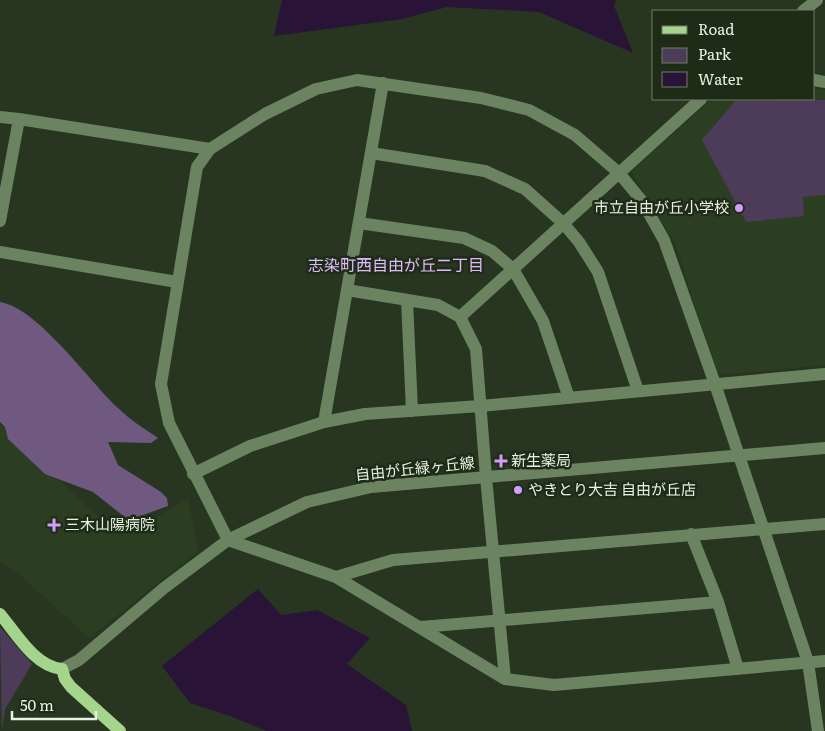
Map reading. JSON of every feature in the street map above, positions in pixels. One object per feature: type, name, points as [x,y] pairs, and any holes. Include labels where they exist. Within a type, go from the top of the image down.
[{"type":"main road","points":[[0,614],[38,658],[46,665],[62,669],[71,687],[120,731]]},
{"type":"street","points":[[804,10],[817,0]]},
{"type":"street","points":[[818,731],[808,662],[716,384],[664,240],[642,201],[619,173],[575,135],[529,110],[481,98],[357,80],[316,89],[265,114],[210,148],[197,167],[161,384],[169,423],[193,474],[228,540],[336,577],[505,679],[554,685],[808,662],[825,661]]},
{"type":"street","points":[[324,422],[383,83]]},
{"type":"street","points":[[460,317],[699,100]]},
{"type":"street","points":[[0,117],[210,148]]},
{"type":"street","points":[[0,221],[19,119]]},
{"type":"street","points":[[371,153],[485,171],[525,189],[563,223],[579,242],[598,272],[638,391]]},
{"type":"street","points":[[359,222],[464,238],[492,251],[513,269],[543,320],[569,398]]},
{"type":"street","points":[[0,252],[177,282]]},
{"type":"street","points":[[347,290],[438,305],[460,317],[476,349],[505,679]]},
{"type":"street","points":[[407,300],[412,411]]},
{"type":"street","points":[[193,474],[250,446],[324,422],[364,414],[480,406],[825,374]]},
{"type":"street","name":"自由が丘緑ヶ丘線","points":[[62,669],[79,660],[164,588],[228,540],[316,500],[371,487],[825,448]]},
{"type":"street","points":[[336,577],[393,560],[764,527],[825,524]]},
{"type":"street","points":[[691,534],[718,602],[738,669]]},
{"type":"street","points":[[421,627],[500,622],[718,602]]},
{"type":"shaded area","name":"市立自由が丘小学校","points":[[815,89],[825,90],[825,365],[726,374],[715,371],[676,245],[631,171],[712,100],[815,100]]},
{"type":"shaded area","points":[[0,302],[15,307],[30,317],[62,347],[118,408],[158,438],[151,443],[108,442],[118,465],[161,492],[167,498],[168,506],[135,518],[126,518],[93,492],[45,474],[8,439],[5,427],[0,422]]},
{"type":"shaded area","name":"三木山陽病院","points":[[0,424],[114,532],[153,519],[188,498],[198,551],[89,638],[15,570],[0,563]]},
{"type":"green space","points":[[825,100],[825,195],[803,197],[804,216],[746,222],[702,140],[735,101]]},
{"type":"green space","points":[[0,627],[32,664],[5,709],[2,731]]},
{"type":"water","points":[[282,0],[616,0],[614,6],[633,53],[539,12],[447,7],[402,19],[274,36]]},
{"type":"water","points":[[258,589],[281,615],[317,610],[370,638],[347,664],[406,705],[412,731],[267,731],[190,703],[162,666]]},
{"type":"place","name":"市立自由が丘小学校","points":[[739,208]]},
{"type":"place","name":"新生薬局","points":[[501,461]]},
{"type":"place","name":"やきとり大吉 自由が丘店","points":[[518,490]]},
{"type":"place","name":"三木山陽病院","points":[[54,525]]},
{"type":"district","name":"志染町西自由が丘二丁目","points":[[396,265]]}]
